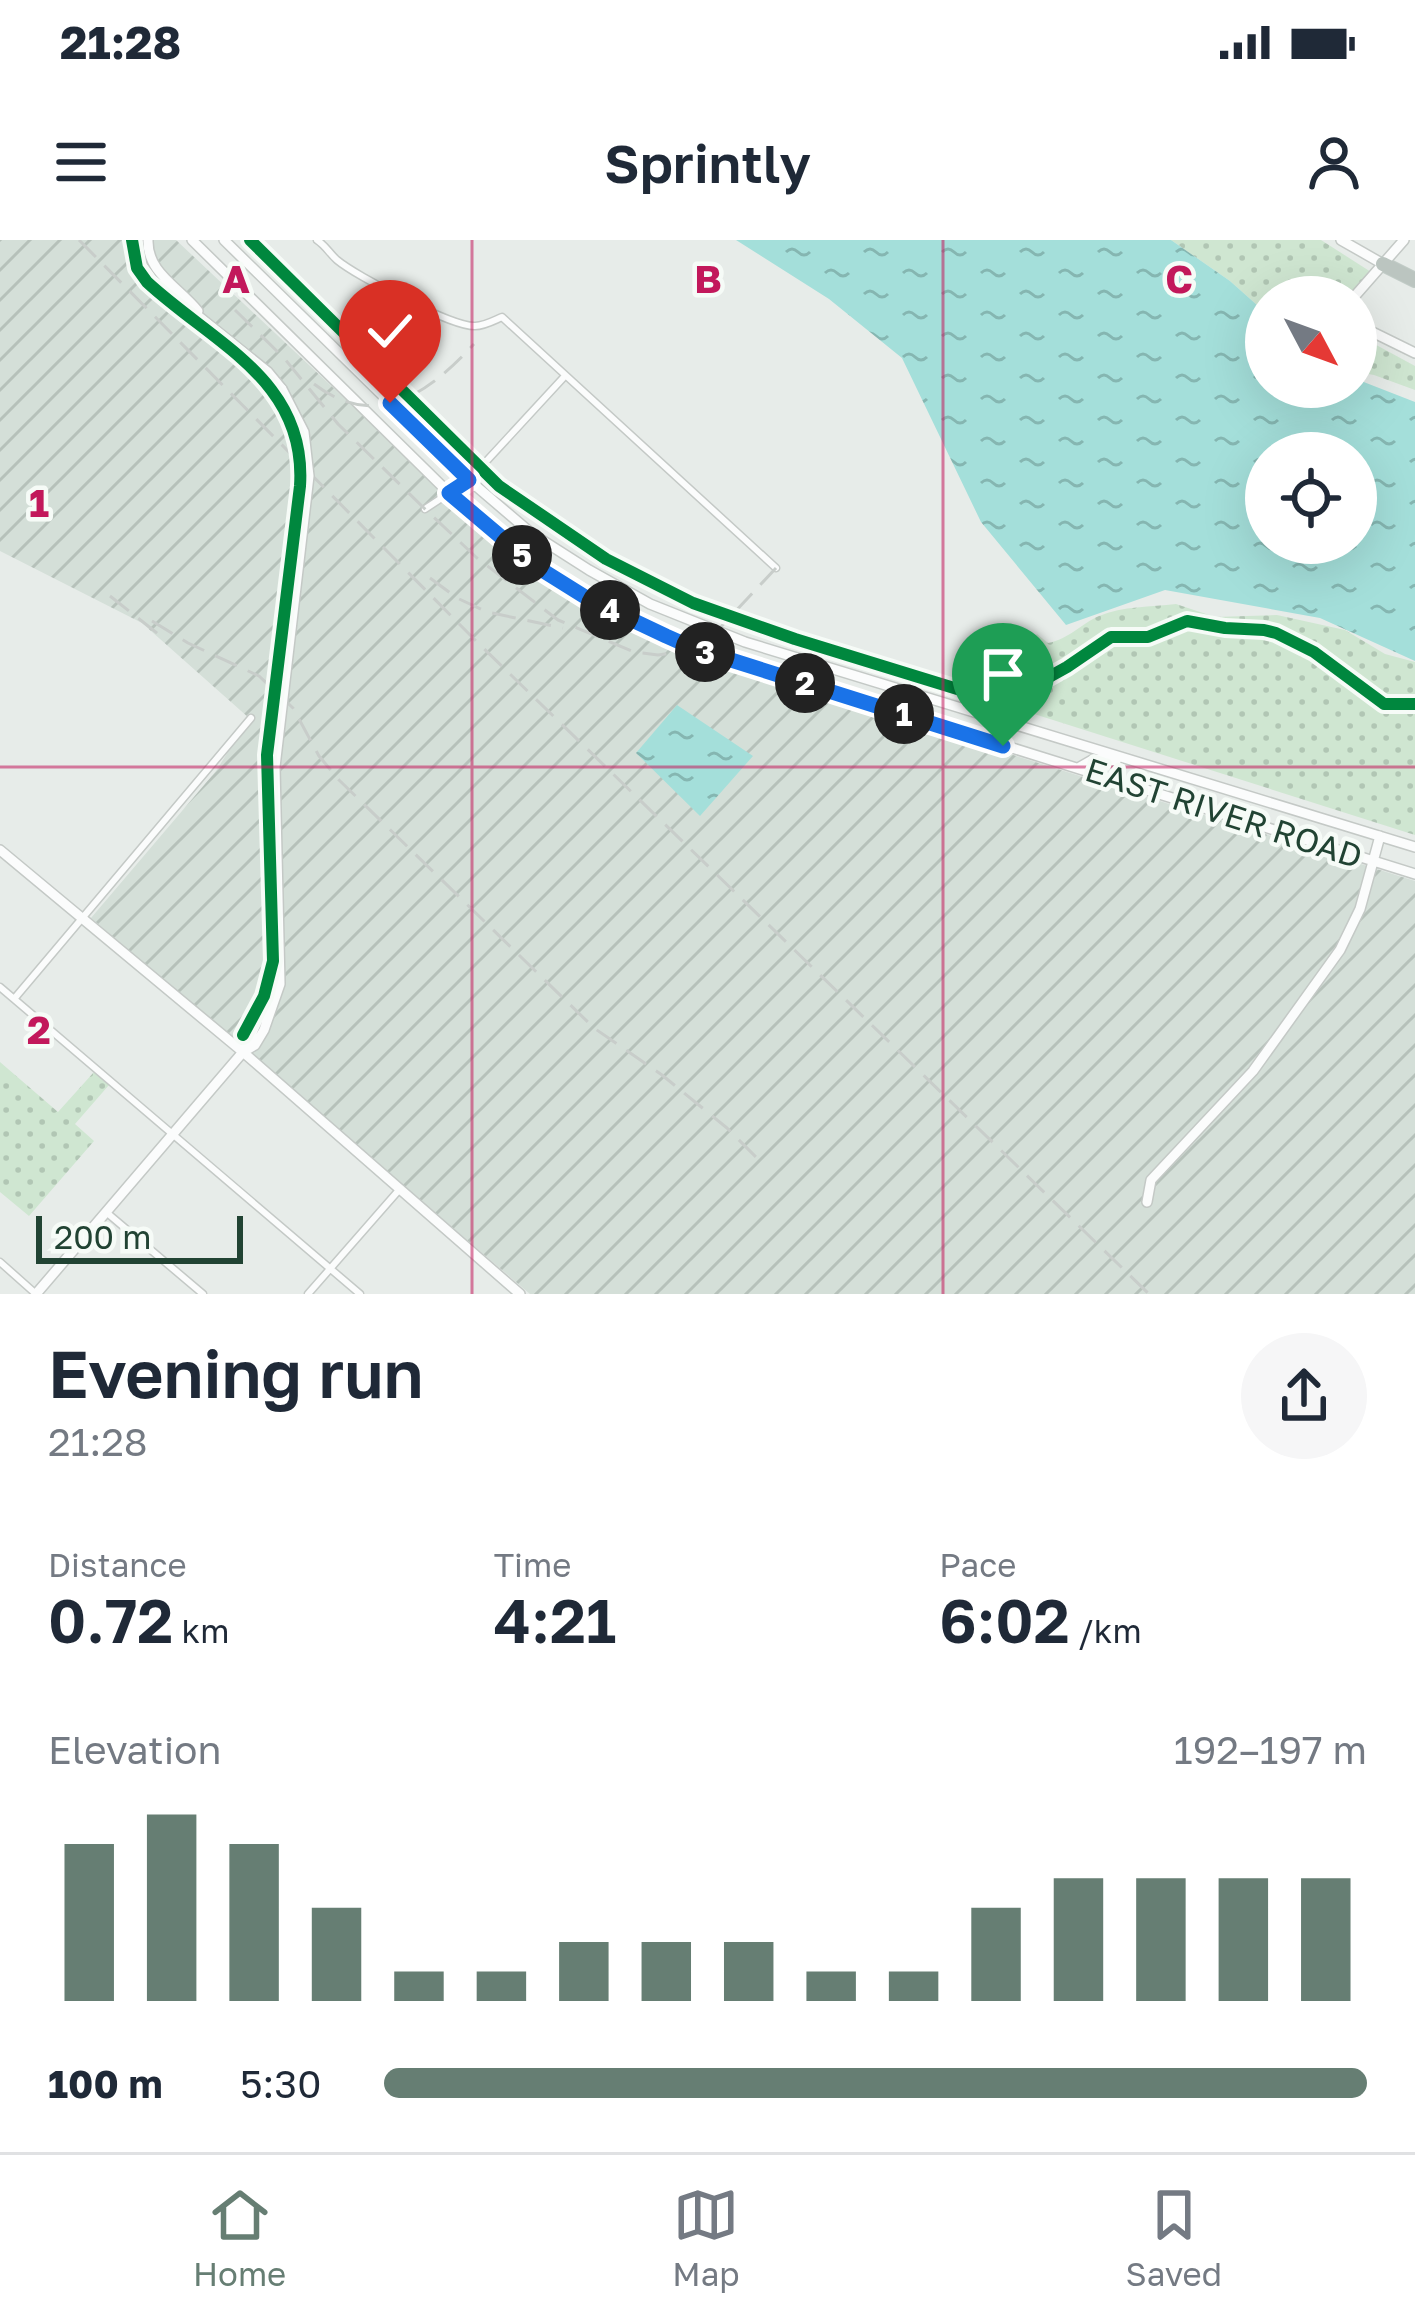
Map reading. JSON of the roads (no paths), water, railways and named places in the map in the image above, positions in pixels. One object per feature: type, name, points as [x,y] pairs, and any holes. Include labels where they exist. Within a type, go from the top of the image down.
[{"type":"highway","points":[[1383,264],[1415,280]]},
{"type":"street","points":[[0,1262],[36,1294],[243,1052],[265,1006],[280,957],[275,767],[309,476],[304,431],[268,372],[152,279],[141,264],[138,240]]},
{"type":"street","points":[[148,240],[157,272],[184,293],[206,320]]},
{"type":"street","name":"EAST RIVER ROAD","points":[[192,240],[449,493],[534,565],[590,600],[715,655],[1415,874]]},
{"type":"street","name":"EAST RIVER ROAD","points":[[224,240],[469,480],[531,533],[650,604],[745,642],[1415,847]]},
{"type":"street","points":[[317,240],[338,260],[444,319],[481,326],[502,317],[776,568]]},
{"type":"street","points":[[1341,240],[1383,264]]},
{"type":"street","points":[[1372,276],[1402,242]]},
{"type":"street","points":[[1377,334],[1415,353]]},
{"type":"street","points":[[425,509],[469,480],[564,377]]},
{"type":"street","points":[[14,999],[251,718]]},
{"type":"street","points":[[1080,767],[1098,758],[1136,768],[1151,766]]},
{"type":"street","points":[[1147,1202],[1151,1180],[1253,1071],[1329,968],[1354,923],[1380,836]]},
{"type":"street","points":[[0,850],[243,1052],[520,1294]]},
{"type":"street","points":[[0,987],[360,1294]]},
{"type":"street","points":[[308,1294],[399,1190]]},
{"type":"street","points":[[106,1212],[203,1294]]},
{"type":"water","points":[[736,240],[1171,240],[1245,294],[1245,408],[1377,408],[1377,387],[1415,402],[1415,661],[1320,618],[1165,590],[1066,625],[981,522],[902,358],[829,299]]},
{"type":"water","points":[[677,705],[753,756],[700,816],[636,753]]},
{"type":"railway","points":[[79,240],[477,642],[1149,1294]]},
{"type":"railway","points":[[235,310],[284,358],[338,424],[425,509],[477,558],[558,620],[634,652],[683,651],[717,631],[776,568]]},
{"type":"railway","points":[[314,384],[359,405],[381,405],[421,390],[474,344]]},
{"type":"railway","points":[[430,578],[487,612],[563,628]]},
{"type":"railway","points":[[110,596],[162,637]]},
{"type":"railway","points":[[152,621],[259,676],[293,708],[319,756],[339,780],[594,1028],[662,1075],[756,1157]]}]
